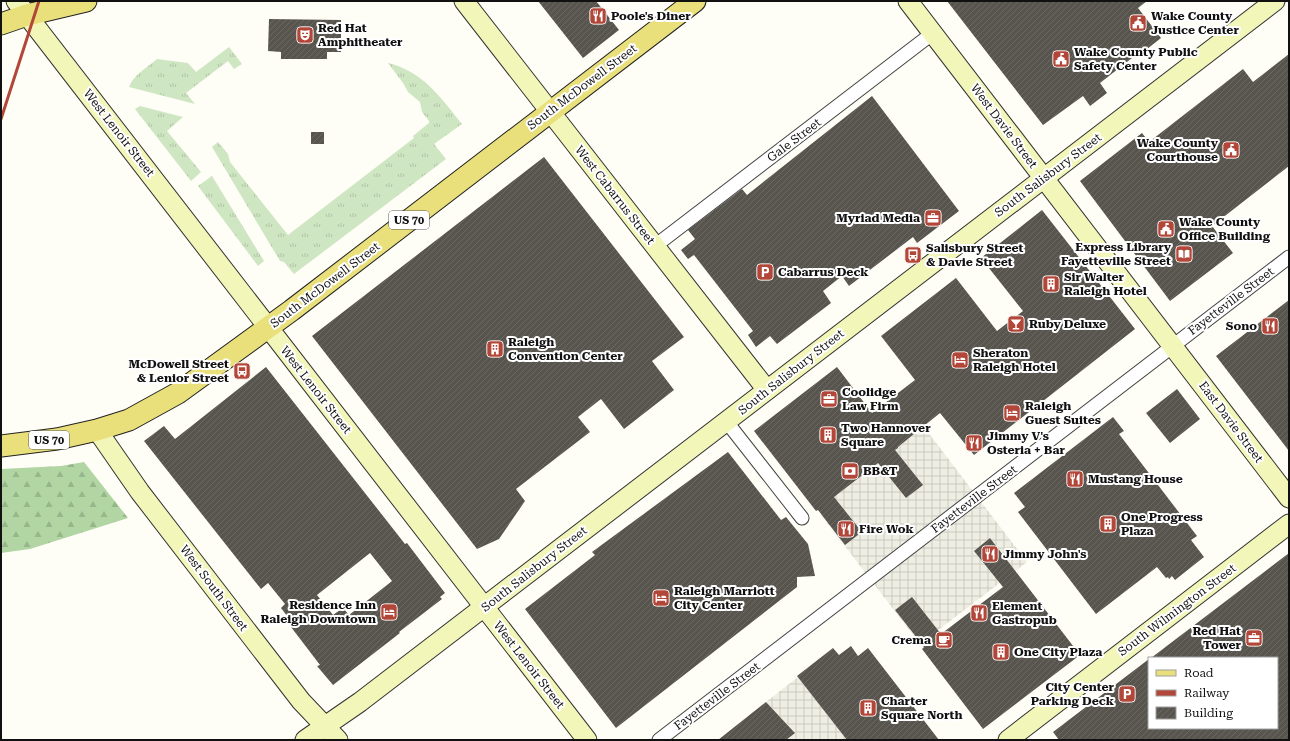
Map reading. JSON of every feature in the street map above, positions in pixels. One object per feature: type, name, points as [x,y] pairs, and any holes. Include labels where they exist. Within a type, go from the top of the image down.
[{"type":"main road","points":[[1,24],[22,8],[86,1]]},
{"type":"main road","name":"West Cabarrus Street","points":[[464,1],[767,390]]},
{"type":"main road","name":"South McDowell Street","points":[[1,446],[67,438],[97,430],[129,420],[178,393],[269,328],[695,1]]},
{"type":"main road","name":"West Davie Street","points":[[908,1],[1173,346]]},
{"type":"main road","name":"South Salisbury Street","points":[[305,740],[331,733],[360,702],[485,608],[726,421],[1275,1]]},
{"type":"main road","name":"West Lenoir Street","points":[[22,8],[587,740]]},
{"type":"main road","name":"East Davie Street","points":[[1173,346],[1289,498]]},
{"type":"main road","name":"West South Street","points":[[97,430],[140,492],[301,701],[331,733]]},
{"type":"main road","name":"South Wilmington Street","points":[[1018,737],[1289,524]]},
{"type":"street","name":"Gale Street","points":[[655,246],[933,33]]},
{"type":"street","name":"Fayetteville Street","points":[[659,740],[1289,257]]},
{"type":"street","points":[[726,421],[802,518]]},
{"type":"green space","points":[[229,47],[242,64],[234,69],[228,61],[186,93],[195,104],[129,87],[137,75],[157,59],[188,63],[196,72]]},
{"type":"green space","points":[[388,63],[401,67],[421,79],[438,95],[462,124],[434,144],[446,159],[294,274],[284,262],[280,261],[212,147],[218,142],[228,154],[230,162],[288,235],[414,138],[413,136],[429,123],[422,112],[420,102],[408,92]]},
{"type":"green space","points":[[140,106],[183,117],[167,131],[201,172],[191,181],[135,109]]},
{"type":"green space","points":[[212,176],[264,261],[258,266],[198,186]]},
{"type":"green space","points":[[84,462],[128,518],[30,549],[1,553],[1,469],[61,466]]},
{"type":"shaded area","points":[[924,427],[1027,562],[920,644],[821,515],[825,511],[822,506]],"holes":[[[891,478],[922,485],[906,498]],[[846,512],[862,532],[845,545],[830,525]],[[990,538],[1006,558],[990,570],[974,551]]]},
{"type":"shaded area","points":[[798,677],[847,740],[787,740],[795,732],[766,702]]},
{"type":"building","points":[[538,1],[596,1],[619,30],[583,58]]},
{"type":"building","name":"Wake County Public Safety Center","points":[[947,1],[1147,1],[1138,8],[1161,38],[1147,49],[1146,47],[1100,83],[1107,93],[1090,106],[1083,96],[1043,125]]},
{"type":"building","name":"Red Hat Amphitheater","points":[[269,19],[341,20],[341,52],[327,52],[327,59],[281,59],[281,52],[268,51]]},
{"type":"building","points":[[1289,54],[1289,166],[1212,226],[1233,253],[1170,301],[1080,181],[1142,133],[1149,142],[1243,69],[1253,82]]},
{"type":"building","points":[[872,96],[959,211],[917,243],[913,237],[849,286],[842,276],[823,291],[831,303],[777,344],[770,336],[756,347],[748,335],[753,331],[694,255],[688,259],[681,250],[695,239],[688,230],[742,189],[747,195]]},
{"type":"building","points":[[311,132],[324,132],[324,144],[311,144]]},
{"type":"building","name":"Raleigh Convention Center","points":[[544,157],[684,337],[652,361],[674,390],[624,429],[601,399],[578,417],[590,432],[516,489],[525,501],[499,539],[477,549],[312,336]]},
{"type":"building","points":[[1042,210],[1135,329],[974,455],[940,413],[895,450],[923,485],[906,498],[878,463],[834,497],[862,532],[845,545],[818,510],[816,511],[754,431],[837,367],[872,413],[915,380],[881,336],[956,278],[997,331],[1023,311],[981,258]]},
{"type":"building","points":[[1289,300],[1289,451],[1216,356]]},
{"type":"building","points":[[266,367],[405,544],[407,543],[445,593],[440,597],[442,599],[333,685],[317,666],[320,665],[291,627],[294,625],[281,608],[285,604],[268,583],[261,589],[144,441],[164,426],[175,439]],"holes":[[[370,553],[392,581],[349,615],[343,608],[333,615],[317,595]]]},
{"type":"building","points":[[1177,389],[1200,419],[1170,443],[1146,413]]},
{"type":"building","name":"One Progress Plaza","points":[[1113,417],[1124,431],[1119,434],[1197,536],[1191,540],[1204,557],[1175,580],[1172,576],[1169,579],[1168,577],[1166,578],[1157,567],[1096,614],[1018,512],[1025,507],[1014,493]]},
{"type":"building","name":"Raleigh Marriott City Center","points":[[728,452],[781,520],[786,517],[808,544],[815,576],[797,577],[797,587],[616,728],[525,609],[595,555],[592,552]]},
{"type":"building","name":"One City Plaza","points":[[990,538],[1080,655],[983,729],[922,649],[924,647],[895,610],[912,597],[941,634],[1003,587],[974,551]]},
{"type":"building","points":[[1289,553],[1289,740],[1059,740],[1053,732],[1148,660],[1148,729],[1278,729],[1278,657],[1152,657]]},
{"type":"building","name":"Charter Square North","points":[[851,646],[858,656],[868,648],[939,740],[847,740],[797,676],[833,648],[839,655]]},
{"type":"building","points":[[766,702],[795,733],[786,740],[718,740]]},
{"type":"railway","points":[[1,119],[39,1]]},
{"type":"place","name":"Poole's Diner","points":[[598,16]]},
{"type":"place","name":"Wake County Justice Center","points":[[1138,23]]},
{"type":"place","name":"Red Hat Amphitheater","points":[[305,35]]},
{"type":"place","name":"Wake County Public Safety Center","points":[[1061,59]]},
{"type":"place","name":"Wake County Courthouse","points":[[1231,150]]},
{"type":"place","name":"Myriad Media","points":[[933,218]]},
{"type":"place","name":"Wake County Office Building","points":[[1166,229]]},
{"type":"place","name":"Express Library Fayetteville Street","points":[[1184,254]]},
{"type":"place","name":"Salisbury Street & Davie Street","points":[[913,255]]},
{"type":"place","name":"Cabarrus Deck","points":[[765,272]]},
{"type":"place","name":"Sir Walter Raleigh Hotel","points":[[1051,284]]},
{"type":"place","name":"Ruby Deluxe","points":[[1016,324]]},
{"type":"place","name":"Sono","points":[[1270,326]]},
{"type":"place","name":"Raleigh Convention Center","points":[[495,349]]},
{"type":"place","name":"Sheraton Raleigh Hotel","points":[[960,360]]},
{"type":"place","name":"McDowell Street & Lenior Street","points":[[242,371]]},
{"type":"place","name":"Coolidge Law Firm","points":[[829,399]]},
{"type":"place","name":"Raleigh Guest Suites","points":[[1012,413]]},
{"type":"place","name":"Two Hannover Square","points":[[828,435]]},
{"type":"place","name":"Jimmy V's Osteria + Bar","points":[[974,443]]},
{"type":"place","name":"BB&T","points":[[850,471]]},
{"type":"place","name":"Mustang House","points":[[1075,479]]},
{"type":"place","name":"One Progress Plaza","points":[[1108,524]]},
{"type":"place","name":"Fire Wok","points":[[846,529]]},
{"type":"place","name":"Jimmy John's","points":[[990,554]]},
{"type":"place","name":"Raleigh Marriott City Center","points":[[661,598]]},
{"type":"place","name":"Residence Inn Raleigh Downtown","points":[[389,612]]},
{"type":"place","name":"Element Gastropub","points":[[979,613]]},
{"type":"place","name":"Red Hat Tower","points":[[1254,638]]},
{"type":"place","name":"Crema","points":[[944,640]]},
{"type":"place","name":"One City Plaza","points":[[1001,652]]},
{"type":"place","name":"City Center Parking Deck","points":[[1127,694]]},
{"type":"place","name":"Charter Square North","points":[[868,708]]}]
